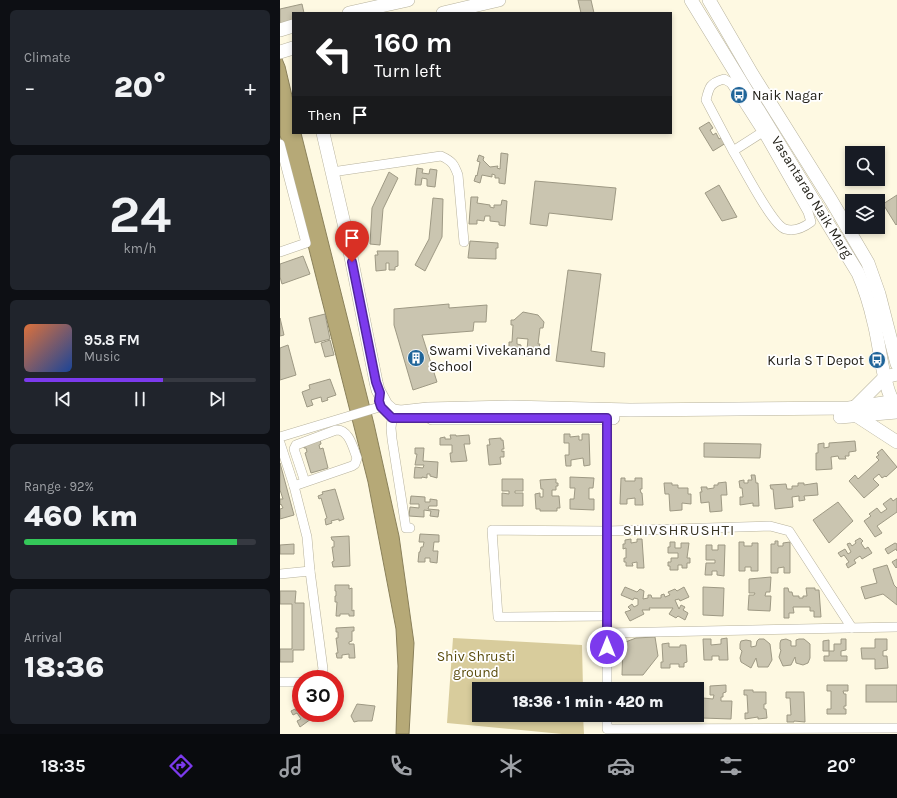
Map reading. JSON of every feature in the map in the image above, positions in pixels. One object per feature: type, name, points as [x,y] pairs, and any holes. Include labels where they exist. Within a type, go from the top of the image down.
[{"type":"street","points":[[354,12],[408,0]]},
{"type":"street","points":[[448,8],[499,0]]},
{"type":"street","name":"Vasantarao Naik Marg","points":[[709,0],[752,74],[831,200],[868,263],[896,406]]},
{"type":"street","name":"Vasantarao Naik Marg","points":[[692,1],[740,82],[766,130],[779,144],[858,273],[874,295],[897,364]]},
{"type":"street","points":[[280,51],[292,48]]},
{"type":"street","points":[[724,55],[737,48]]},
{"type":"street","points":[[740,82],[752,74]]},
{"type":"street","points":[[724,80],[731,84],[766,130],[808,212],[811,222],[796,230],[783,229],[776,222],[766,207],[733,152],[706,100],[709,89],[715,82],[724,80]]},
{"type":"street","points":[[733,152],[766,130]]},
{"type":"street","points":[[322,134],[346,232],[376,382],[380,393],[379,401],[388,410],[406,528],[410,528]]},
{"type":"street","points":[[779,144],[791,136]]},
{"type":"street","points":[[280,144],[283,166],[306,244],[280,252]]},
{"type":"street","points":[[332,172],[441,156],[450,160],[456,167],[458,175],[464,242]]},
{"type":"street","points":[[805,186],[817,178]]},
{"type":"street","points":[[819,208],[831,200]]},
{"type":"street","points":[[843,248],[855,240]]},
{"type":"street","points":[[856,412],[891,375]]},
{"type":"street","points":[[280,437],[357,413],[388,410],[607,414],[856,412],[896,406]]},
{"type":"street","points":[[856,412],[897,442]]},
{"type":"street","points":[[607,414],[607,682]]},
{"type":"street","points":[[334,421],[336,430]]},
{"type":"street","points":[[318,426],[321,436]]},
{"type":"street","points":[[294,486],[355,464],[357,458],[347,436],[341,430],[336,430],[295,446],[294,448],[305,482]]},
{"type":"street","points":[[280,443],[294,486],[307,537],[323,670]]},
{"type":"street","points":[[607,616],[498,617],[492,530],[607,531],[770,526],[789,531],[852,628]]},
{"type":"street","points":[[280,574],[310,571]]},
{"type":"street","points":[[607,633],[897,627]]},
{"type":"street","points":[[280,682],[292,682]]},
{"type":"street","points":[[607,722],[607,729],[897,728]]},
{"type":"green space","name":"Shiv Shrusti ground","points":[[453,638],[582,645],[583,682],[472,682],[472,722],[583,722],[584,734],[562,734],[447,723]]},
{"type":"shaded area","points":[[280,54],[285,66],[292,96],[292,134],[301,134],[374,424],[399,536],[414,643],[409,734],[396,734],[398,666],[396,629],[368,482],[280,135]]},
{"type":"building","points":[[578,0],[591,0],[594,12],[581,12]]},
{"type":"building","points":[[302,4],[304,12],[292,12],[292,21],[280,24],[280,9]]},
{"type":"building","points":[[709,122],[713,128],[710,130],[713,135],[716,133],[719,139],[722,137],[726,143],[713,151],[699,128]]},
{"type":"building","points":[[501,153],[508,154],[505,184],[499,183],[499,178],[495,178],[495,175],[492,174],[492,177],[482,175],[480,183],[474,181],[476,175],[477,176],[480,162],[477,161],[479,155],[484,157],[483,160],[490,167],[498,166],[497,168],[500,169]]},
{"type":"building","points":[[417,168],[423,169],[422,173],[429,174],[430,169],[437,170],[435,187],[427,186],[427,179],[422,178],[421,185],[415,185]]},
{"type":"building","points":[[389,172],[398,178],[383,209],[380,245],[370,244],[372,208]]},
{"type":"building","points":[[535,181],[616,188],[612,220],[549,213],[547,226],[530,224]]},
{"type":"building","points":[[719,185],[737,217],[722,221],[705,193]]},
{"type":"building","points":[[897,195],[896,225],[885,207],[885,203]]},
{"type":"building","points":[[471,197],[478,197],[477,203],[490,205],[490,207],[494,208],[494,205],[501,205],[502,200],[507,201],[505,226],[499,225],[499,222],[490,221],[490,216],[485,216],[484,221],[477,220],[477,224],[469,224]]},
{"type":"building","points":[[433,198],[443,199],[442,237],[425,271],[415,265],[429,239]]},
{"type":"building","points":[[470,241],[498,243],[498,248],[496,248],[496,259],[468,258]]},
{"type":"building","points":[[377,251],[398,251],[398,266],[395,267],[395,270],[389,270],[389,263],[386,263],[386,270],[376,271],[375,255],[378,255]]},
{"type":"building","points":[[303,256],[310,274],[282,284],[280,277],[280,264]]},
{"type":"building","points":[[568,270],[601,274],[591,351],[605,353],[604,367],[556,361]]},
{"type":"building","name":"Swami Vivekanand School","points":[[449,304],[449,308],[487,305],[486,322],[474,322],[473,331],[422,335],[437,382],[413,390],[394,325],[394,309]]},
{"type":"building","points":[[523,312],[538,315],[544,322],[543,328],[540,328],[538,344],[540,344],[538,350],[532,356],[515,355],[512,348],[509,348],[509,342],[512,342],[513,325],[511,325],[511,320],[514,320]],"holes":[[[517,338],[528,339],[527,350],[521,349],[521,345],[517,344]]]},
{"type":"building","points":[[325,314],[330,339],[315,343],[309,318]]},
{"type":"building","points":[[280,318],[284,335],[280,336]]},
{"type":"building","points":[[330,340],[334,355],[325,357],[321,343]]},
{"type":"building","points":[[288,345],[296,375],[280,380],[280,348]]},
{"type":"building","points":[[330,379],[336,395],[327,398],[328,400],[322,402],[321,397],[311,400],[313,405],[307,407],[302,392],[310,389],[309,385]]},
{"type":"building","points":[[564,434],[570,434],[570,437],[579,436],[579,440],[582,440],[582,434],[589,434],[590,465],[584,466],[583,458],[571,460],[571,466],[566,466],[565,455],[569,455],[569,443],[564,443]]},
{"type":"building","points":[[450,435],[469,435],[470,444],[464,444],[467,461],[451,462],[450,453],[452,453],[452,445],[440,445],[440,438],[445,437],[445,439],[451,439]]},
{"type":"building","points":[[501,438],[501,440],[503,440],[504,449],[502,449],[502,452],[504,451],[504,457],[500,457],[501,464],[489,465],[487,445],[490,445],[489,439]]},
{"type":"building","points":[[320,439],[320,449],[323,448],[328,468],[311,473],[305,453],[307,452],[306,448],[304,448],[303,444]]},
{"type":"building","points":[[855,441],[856,451],[849,452],[849,456],[845,456],[846,459],[839,459],[838,456],[831,457],[832,469],[816,470],[816,453],[818,453],[818,444],[824,443],[824,448],[829,447],[829,443]]},
{"type":"building","points":[[704,443],[761,444],[760,458],[704,457]]},
{"type":"building","points":[[415,448],[424,448],[423,461],[438,462],[437,478],[427,474],[427,478],[414,478],[415,467],[423,468],[424,465],[415,465],[417,454],[415,454]]},
{"type":"building","points":[[882,449],[897,467],[886,477],[885,476],[882,478],[879,474],[873,479],[879,485],[864,498],[849,481],[855,475],[858,479],[879,460],[876,457],[879,455],[877,453]]},
{"type":"building","points":[[280,463],[294,515],[280,519],[280,509],[283,508],[281,504],[280,505],[280,499],[283,499],[280,490]]},
{"type":"building","points":[[751,475],[755,475],[756,483],[758,483],[759,506],[753,506],[753,503],[740,505],[740,497],[743,497],[742,488],[740,488],[739,481],[744,480],[744,483],[748,483],[748,480],[752,480]]},
{"type":"building","points":[[570,477],[594,478],[593,488],[589,488],[589,499],[594,499],[594,510],[570,509],[570,499],[574,499],[575,488],[570,488]]},
{"type":"building","points":[[621,478],[625,478],[625,481],[635,481],[635,478],[642,478],[642,489],[640,489],[642,493],[643,505],[635,505],[635,498],[627,499],[627,504],[620,504]]},
{"type":"building","points":[[502,479],[523,479],[523,491],[515,491],[515,493],[523,493],[523,506],[502,506],[502,493],[509,494],[509,491],[502,491]]},
{"type":"building","points":[[556,479],[558,486],[556,486],[556,490],[552,490],[552,496],[559,496],[560,508],[557,508],[557,511],[540,511],[540,509],[536,509],[535,494],[540,493],[540,497],[543,497],[543,489],[541,489],[540,480]]},
{"type":"building","points":[[726,482],[727,495],[721,495],[722,511],[710,512],[709,502],[701,503],[701,487],[707,487],[707,489],[714,488],[714,485],[718,485],[718,483]]},
{"type":"building","points":[[664,483],[678,485],[678,488],[688,488],[688,494],[691,494],[691,504],[682,503],[682,510],[670,511],[669,494],[665,494]]},
{"type":"building","points":[[798,483],[804,483],[804,485],[817,483],[818,495],[804,496],[805,500],[799,501],[799,496],[792,497],[793,507],[775,509],[773,489],[771,489],[770,485],[786,484],[787,489],[792,489],[792,486],[798,486]]},
{"type":"building","points":[[335,489],[344,519],[339,521],[339,519],[331,521],[332,523],[326,525],[325,519],[327,518],[321,498],[319,499],[318,496],[323,494],[322,492]]},
{"type":"building","points":[[411,496],[425,497],[425,502],[430,502],[430,499],[437,500],[437,506],[429,506],[428,509],[439,510],[438,517],[430,516],[431,511],[424,510],[424,517],[409,516],[410,507],[419,508],[419,504],[410,504]]},
{"type":"building","points":[[891,498],[893,501],[897,498],[897,512],[877,526],[882,533],[875,537],[864,521],[871,516],[869,514],[877,508],[881,513],[887,509],[883,504]]},
{"type":"building","points":[[838,502],[853,521],[829,543],[813,520]]},
{"type":"building","points":[[420,534],[439,535],[439,542],[434,542],[433,551],[438,551],[437,563],[430,562],[430,558],[425,558],[425,562],[418,562],[419,552],[421,547],[423,547],[424,542],[419,542]]},
{"type":"building","points":[[349,536],[350,566],[333,567],[332,562],[334,561],[332,547],[334,547],[334,541],[331,537]]},
{"type":"building","points":[[860,538],[863,541],[861,543],[865,549],[868,547],[872,553],[862,559],[860,556],[854,560],[856,563],[848,568],[846,564],[849,562],[844,555],[841,557],[838,553],[845,549],[848,554],[851,552],[847,544],[850,543],[852,546],[856,543],[855,541]]},
{"type":"building","points":[[631,539],[631,543],[637,542],[637,539],[642,539],[644,568],[637,568],[637,562],[632,563],[633,566],[626,566],[626,562],[624,562],[624,558],[626,558],[626,548],[623,549],[623,544],[625,544],[625,540]]},
{"type":"building","points":[[775,541],[778,541],[778,546],[783,546],[783,543],[790,542],[790,573],[784,573],[784,567],[778,568],[778,573],[771,573],[771,544],[775,544]]},
{"type":"building","points":[[670,542],[675,542],[675,548],[681,548],[681,543],[689,543],[687,558],[690,558],[690,563],[687,563],[687,568],[682,568],[682,565],[678,565],[678,570],[670,570],[668,562],[671,562],[671,558],[678,558],[678,553],[668,553]]},
{"type":"building","points":[[739,542],[744,542],[744,546],[752,546],[752,543],[758,543],[758,571],[751,571],[751,567],[745,567],[745,571],[739,571]]},
{"type":"building","points":[[895,543],[897,544],[897,551],[896,549],[888,554],[885,549]]},
{"type":"building","points":[[294,544],[294,554],[280,554],[280,545]]},
{"type":"building","points":[[706,545],[712,545],[712,550],[718,550],[718,545],[725,545],[724,576],[717,575],[717,571],[712,571],[712,575],[705,575],[706,563],[715,563],[715,560],[706,560]]},
{"type":"building","points":[[897,559],[897,567],[896,568],[892,562]]},
{"type":"building","points":[[887,565],[894,585],[897,588],[897,605],[883,594],[865,599],[861,587],[877,583],[873,569]]},
{"type":"building","points":[[771,577],[770,592],[766,592],[765,596],[771,596],[770,611],[748,610],[749,595],[754,595],[755,593],[749,593],[749,579]]},
{"type":"building","points":[[335,585],[349,585],[349,589],[352,588],[352,611],[354,610],[354,616],[349,616],[349,614],[340,614],[340,616],[336,616],[337,602],[335,602]]},
{"type":"building","points":[[625,587],[637,592],[640,589],[644,591],[643,599],[648,598],[648,595],[651,595],[652,598],[661,598],[661,595],[664,594],[665,597],[670,595],[668,592],[675,589],[677,591],[684,587],[689,597],[680,601],[679,599],[675,600],[679,609],[681,605],[685,607],[683,610],[688,613],[685,620],[678,616],[676,618],[669,614],[673,608],[649,608],[650,610],[642,610],[644,614],[630,621],[625,612],[631,610],[628,607],[632,604],[634,607],[638,605],[638,599],[634,598],[633,600],[621,595]]},
{"type":"building","points":[[703,587],[724,588],[723,616],[703,615]]},
{"type":"building","points":[[784,588],[788,588],[789,592],[792,592],[793,596],[799,596],[799,598],[807,596],[806,588],[815,588],[815,590],[819,590],[821,617],[814,617],[814,611],[810,611],[810,607],[793,607],[794,613],[789,613],[789,618],[784,618]]},
{"type":"building","points":[[280,591],[296,591],[295,603],[304,603],[304,650],[293,650],[293,662],[280,662],[280,649],[292,649],[292,604],[280,604]]},
{"type":"building","points":[[354,627],[354,631],[352,631],[352,641],[349,642],[349,644],[354,644],[355,658],[349,658],[349,654],[342,655],[342,658],[337,658],[336,653],[338,653],[336,638],[338,638],[338,632],[336,632],[336,628]]},
{"type":"building","points":[[655,637],[658,656],[643,675],[622,675],[623,643],[636,638]]},
{"type":"building","points":[[727,638],[728,660],[719,660],[719,656],[712,656],[712,660],[704,660],[703,639],[711,639],[711,645],[721,644],[721,639]]},
{"type":"building","points":[[759,639],[764,639],[770,644],[772,660],[768,667],[758,667],[756,658],[751,668],[741,662],[740,658],[742,651],[740,649],[740,644],[741,641],[746,640],[751,641],[751,647],[756,646]]},
{"type":"building","points":[[786,639],[791,641],[791,646],[796,646],[796,640],[799,639],[804,639],[810,644],[810,658],[808,663],[803,665],[796,663],[795,657],[791,665],[783,666],[779,657],[781,650],[780,643],[781,640]]},
{"type":"building","points":[[841,639],[846,639],[846,650],[841,651],[841,656],[847,656],[847,661],[824,661],[824,656],[829,656],[829,651],[834,651],[834,644],[841,644]]},
{"type":"building","points":[[875,639],[887,639],[887,650],[883,651],[883,656],[887,656],[888,668],[875,669],[875,659],[862,659],[861,648],[875,648]]},
{"type":"building","points":[[829,640],[829,651],[823,651],[823,641]]},
{"type":"building","points":[[669,643],[669,647],[680,647],[680,645],[686,645],[687,662],[684,663],[684,667],[679,667],[679,664],[670,664],[670,668],[661,668],[661,662],[663,662],[662,644]]},
{"type":"building","points":[[726,685],[726,692],[723,693],[721,701],[732,701],[731,719],[704,718],[704,698],[713,699],[714,695],[710,695],[710,686]]},
{"type":"building","points":[[827,685],[848,685],[848,691],[843,691],[844,694],[846,694],[846,706],[844,706],[844,709],[846,709],[846,714],[827,714],[827,709],[831,709],[831,691],[827,691]]},
{"type":"building","points":[[866,685],[897,685],[897,702],[866,702]]},
{"type":"building","points":[[744,690],[766,692],[766,704],[764,704],[764,709],[766,709],[767,718],[758,719],[758,717],[745,719],[745,713],[748,713],[747,695],[744,695]]},
{"type":"building","points":[[786,692],[804,692],[805,722],[787,722],[787,715],[791,715],[790,698],[786,698]]},
{"type":"building","points":[[357,704],[375,706],[372,721],[354,722],[351,716]]},
{"type":"building","points":[[298,722],[307,722],[300,727]]},
{"type":"place","name":"Naik Nagar","points":[[739,95]]},
{"type":"place","name":"Swami Vivekanand School","points":[[416,358]]},
{"type":"place","name":"Kurla S T Depot","points":[[877,360]]},
{"type":"district","name":"SHIVSHRUSHTI","points":[[679,530]]},
{"type":"route","points":[[352,262],[376,382],[380,393],[379,401],[381,407],[392,418],[607,418],[607,647]]}]
